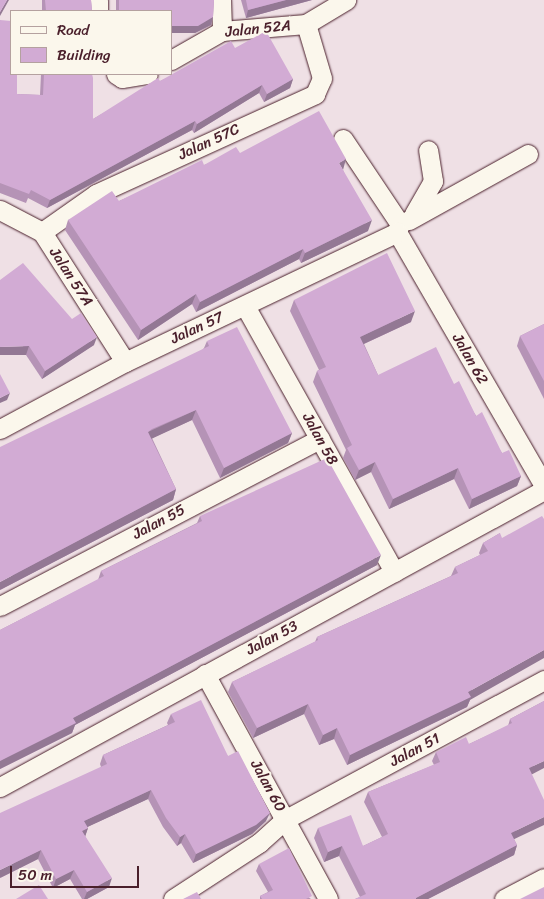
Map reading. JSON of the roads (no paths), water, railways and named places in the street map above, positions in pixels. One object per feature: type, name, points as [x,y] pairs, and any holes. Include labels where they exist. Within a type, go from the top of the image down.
[{"type":"street","points":[[221,0],[222,31]]},
{"type":"street","name":"Jalan 52A","points":[[172,59],[222,31],[306,24],[346,0]]},
{"type":"street","name":"Jalan 57C","points":[[42,232],[96,194],[315,94],[322,78],[306,24]]},
{"type":"street","points":[[118,75],[122,78],[142,75]]},
{"type":"street","name":"Jalan 62","points":[[344,139],[402,225],[542,481]]},
{"type":"street","points":[[402,225],[427,198],[433,181],[428,150]]},
{"type":"street","name":"Jalan 57","points":[[0,429],[125,362],[245,306],[402,225],[528,154]]},
{"type":"street","name":"Jalan 57A","points":[[0,210],[42,232],[125,362]]},
{"type":"street","name":"Jalan 58","points":[[245,306],[394,572]]},
{"type":"street","name":"Jalan 55","points":[[0,606],[320,439]]},
{"type":"street","name":"Jalan 53","points":[[0,787],[394,572],[542,481]]},
{"type":"street","name":"Jalan 60","points":[[205,674],[286,819],[328,899]]},
{"type":"street","name":"Jalan 51","points":[[173,899],[259,843],[286,819],[544,680]]},
{"type":"street","points":[[504,899],[544,878]]}]
